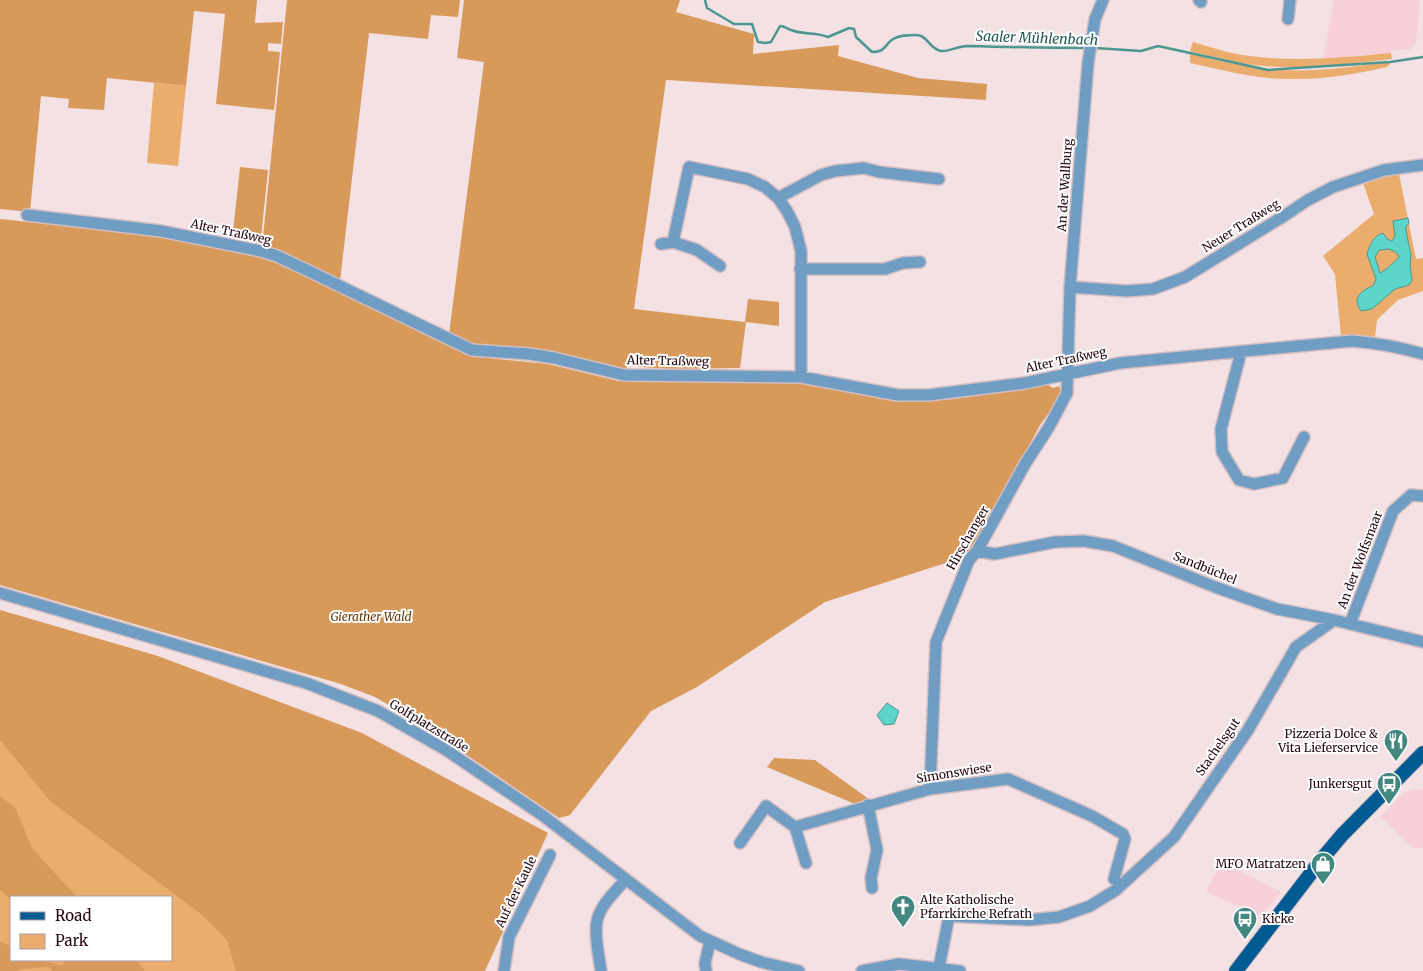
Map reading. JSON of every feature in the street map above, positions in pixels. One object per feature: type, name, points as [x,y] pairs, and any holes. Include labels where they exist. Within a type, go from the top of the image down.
[{"type":"main road","points":[[1236,971],[1342,835],[1423,753]]},
{"type":"street","name":"An der Wallburg","points":[[1069,374],[1067,358],[1070,287],[1089,59],[1096,19],[1102,0]]},
{"type":"street","points":[[1288,19],[1290,0]]},
{"type":"street","name":"Neuer Traßweg","points":[[1070,287],[1127,291],[1153,289],[1185,277],[1308,200],[1333,187],[1384,170],[1423,165]]},
{"type":"street","points":[[673,242],[689,167],[748,179],[765,187],[778,198],[795,227],[801,251],[802,377]]},
{"type":"street","points":[[778,198],[821,175],[835,171],[864,168],[880,172],[939,179]]},
{"type":"street","name":"Alter Traßweg","points":[[27,215],[161,231],[261,251],[315,274],[472,350],[545,357],[624,375],[802,377],[898,396],[928,395],[1025,384],[1120,363],[1166,357],[1352,341],[1374,342],[1423,354]]},
{"type":"street","points":[[661,244],[673,242],[697,250],[720,266]]},
{"type":"street","points":[[800,269],[885,269],[903,263],[920,262]]},
{"type":"street","points":[[1241,352],[1221,429],[1222,452],[1240,480],[1254,484],[1283,478],[1304,437]]},
{"type":"street","name":"Hirschanger","points":[[930,788],[931,722],[936,642],[969,560],[977,551],[1025,464],[1049,427],[1067,393],[1069,374]]},
{"type":"street","name":"An der Wolfsmaar","points":[[1350,624],[1393,511],[1411,495],[1423,496]]},
{"type":"street","name":"Sandbüchel","points":[[977,551],[995,554],[1055,542],[1100,542],[1277,609],[1334,620],[1423,642]]},
{"type":"street","name":"Golfplatzstraße","points":[[0,593],[306,683],[378,712],[413,730],[542,815],[680,922],[710,941],[761,962],[799,971]]},
{"type":"street","name":"Stachelsgut","points":[[939,968],[949,916],[1028,920],[1059,917],[1090,906],[1110,894],[1117,883],[1174,837],[1248,730],[1296,647],[1334,620]]},
{"type":"street","name":"Simonswiese","points":[[795,827],[930,788],[1008,779],[1092,816],[1123,834],[1124,839],[1117,883]]},
{"type":"street","points":[[868,805],[877,850],[871,878],[872,888]]},
{"type":"street","points":[[740,843],[766,806],[795,827],[806,863]]},
{"type":"street","name":"Auf der Kaule","points":[[504,971],[509,937],[550,855]]},
{"type":"street","points":[[601,971],[596,927],[597,920],[604,906],[626,880]]},
{"type":"street","points":[[706,971],[705,963],[710,941]]},
{"type":"street","points":[[862,971],[899,964],[960,971]]},
{"type":"shaded area","points":[[1334,0],[1420,0],[1416,44],[1411,49],[1391,51],[1391,53],[1323,59]]},
{"type":"shaded area","points":[[1419,788],[1423,790],[1423,848],[1413,848],[1380,816],[1404,792]]},
{"type":"shaded area","points":[[1221,861],[1281,892],[1262,916],[1206,892]]},
{"type":"green space","points":[[0,0],[257,0],[255,23],[283,22],[281,44],[268,43],[268,51],[280,52],[274,110],[216,104],[225,14],[194,11],[186,86],[107,78],[104,110],[68,108],[69,99],[41,96],[30,212],[0,209]]},
{"type":"green space","points":[[287,0],[460,0],[458,17],[431,15],[428,39],[369,33],[340,281],[262,247]]},
{"type":"green space","points":[[464,0],[680,0],[676,12],[754,34],[753,54],[839,45],[838,56],[918,78],[987,84],[986,100],[666,80],[634,309],[745,322],[748,299],[779,302],[779,326],[746,322],[740,368],[670,369],[627,366],[626,371],[471,345],[449,334],[484,62],[457,58]]},
{"type":"green space","points":[[1193,42],[1227,52],[1268,58],[1309,59],[1391,53],[1392,59],[1323,66],[1271,67],[1190,51]]},
{"type":"green space","points":[[1190,54],[1246,66],[1281,70],[1323,69],[1392,62],[1387,67],[1338,76],[1313,79],[1276,79],[1239,74],[1190,63]]},
{"type":"green space","points":[[154,83],[186,86],[178,166],[147,163]]},
{"type":"green space","points":[[240,167],[268,170],[260,247],[232,241]]},
{"type":"green space","points":[[1399,174],[1416,259],[1423,258],[1423,291],[1398,300],[1377,320],[1375,337],[1341,337],[1335,274],[1323,256],[1374,214],[1363,183],[1382,176]]},
{"type":"green space","name":"Gierather Wald","points":[[0,219],[161,236],[273,260],[469,356],[548,364],[618,381],[790,380],[898,402],[954,399],[1048,385],[1053,388],[1059,386],[1061,396],[1040,425],[975,547],[964,557],[825,602],[697,687],[651,711],[570,815],[559,818],[423,725],[375,697],[341,684],[0,585]]},
{"type":"green space","points":[[0,610],[158,656],[362,733],[548,833],[485,971],[236,971],[227,940],[202,915],[50,801],[0,740]]},
{"type":"green space","points":[[0,714],[232,912],[249,971],[0,971]]},
{"type":"green space","points":[[774,758],[815,760],[870,800],[869,803],[855,804],[767,767]]},
{"type":"green space","points":[[0,796],[15,807],[32,848],[76,896],[10,896],[10,899],[0,890]]},
{"type":"green space","points":[[0,941],[10,946],[10,961],[43,961],[62,965],[64,961],[137,961],[145,971],[53,971],[48,967],[0,971]]},
{"type":"water","points":[[1408,218],[1409,224],[1406,226],[1406,231],[1411,255],[1411,282],[1409,285],[1395,289],[1372,309],[1361,311],[1357,302],[1359,295],[1373,286],[1376,279],[1367,254],[1368,251],[1374,239],[1380,234],[1383,233],[1387,239],[1392,241],[1395,236],[1393,221]],"holes":[[[1389,249],[1397,253],[1398,259],[1380,273],[1375,257],[1379,250]]]},
{"type":"water","points":[[887,703],[899,711],[894,724],[884,725],[877,715]]},
{"type":"waterway","name":"Saaler Mühlenbach","points":[[705,0],[707,8],[734,24],[752,24],[758,42],[771,42],[780,26],[783,26],[796,32],[819,34],[828,37],[849,28],[854,29],[856,37],[872,52],[877,52],[896,38],[910,35],[923,37],[934,48],[941,51],[967,46],[1087,48]]},
{"type":"waterway","name":"Saaler Mühlenbach","points":[[1095,48],[1141,51],[1158,46],[1268,70],[1390,62],[1423,57]]},
{"type":"place","name":"Pizzeria Dolce & Vita Lieferservice","points":[[1396,762]]},
{"type":"place","name":"Junkersgut","points":[[1389,805]]},
{"type":"place","name":"MFO Matratzen","points":[[1323,885]]},
{"type":"place","name":"Alte Katholische Pfarrkirche Refrath","points":[[903,928]]},
{"type":"place","name":"Kicke","points":[[1245,940]]}]
